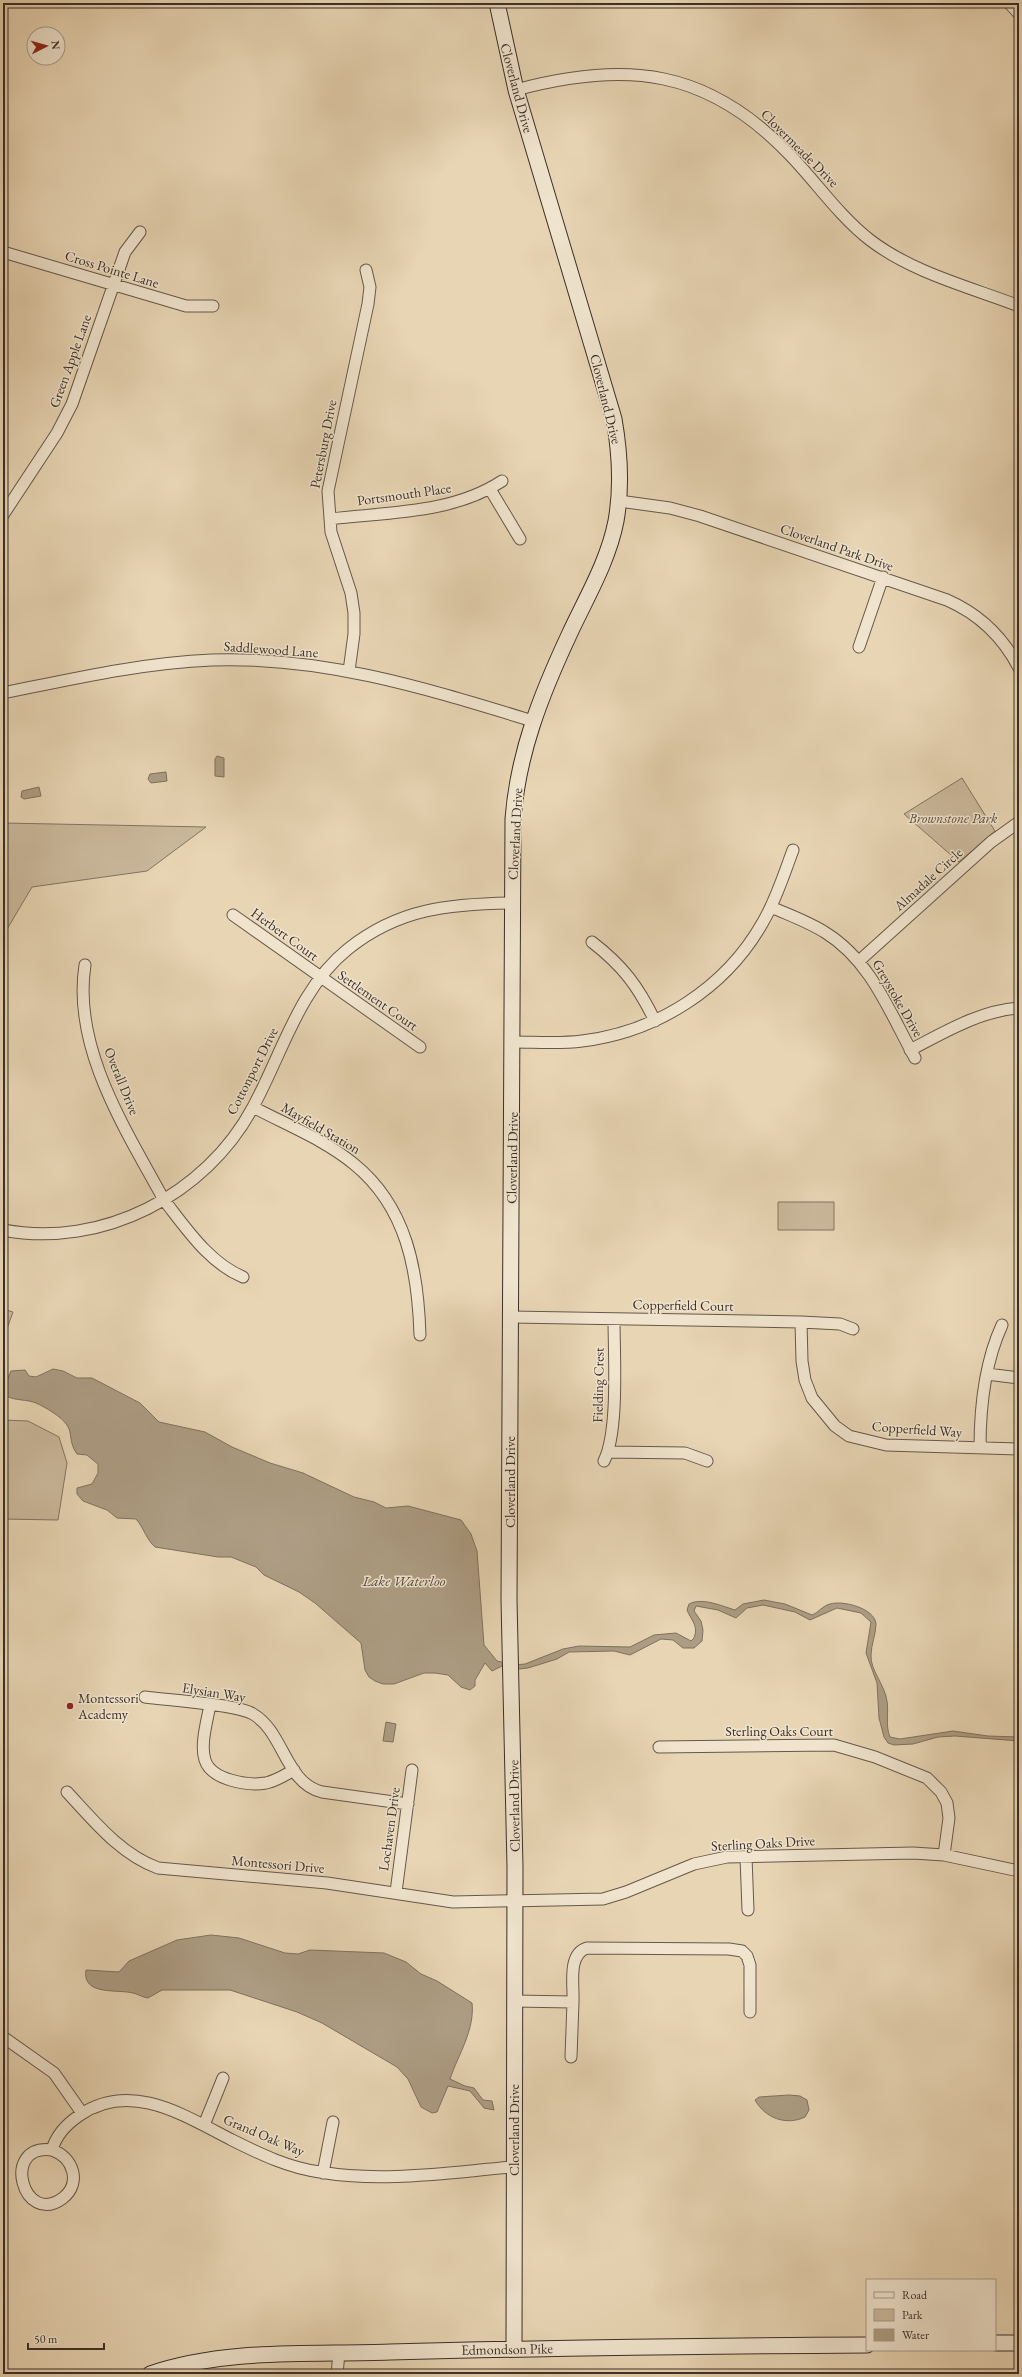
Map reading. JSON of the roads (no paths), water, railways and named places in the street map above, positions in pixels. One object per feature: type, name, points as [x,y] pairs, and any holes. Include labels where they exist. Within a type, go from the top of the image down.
[{"type":"main road","name":"Cloverland Drive","points":[[497,3],[516,90],[614,419],[620,470],[619,501],[612,538],[604,560],[554,669],[533,721],[522,757],[514,806],[510,1647],[514,1902],[514,2349]]},
{"type":"main road","points":[[996,2344],[1019,2342]]},
{"type":"main road","name":"Edmondson Pike","points":[[150,2374],[201,2361],[339,2353],[514,2349],[866,2345]]},
{"type":"street","points":[[1009,3],[1019,14]]},
{"type":"street","name":"Clovermeade Drive","points":[[516,90],[561,79],[619,73],[659,78],[701,91],[736,110],[764,130],[859,230],[880,247],[913,265],[1019,306]]},
{"type":"street","name":"Green Apple Lane","points":[[3,514],[69,412],[125,252],[140,232]]},
{"type":"street","name":"Cross Pointe Lane","points":[[3,252],[113,286],[190,307],[213,306]]},
{"type":"street","name":"Petersburg Drive","points":[[349,671],[354,634],[353,607],[351,592],[334,544],[330,519],[330,477],[370,295],[366,270]]},
{"type":"street","name":"Portsmouth Place","points":[[330,519],[444,505],[490,489],[502,481]]},
{"type":"street","points":[[490,489],[520,540]]},
{"type":"street","name":"Cloverland Park Drive","points":[[619,501],[670,508],[700,516],[947,600],[968,611],[999,637],[1011,653],[1019,668]]},
{"type":"street","points":[[859,647],[883,578]]},
{"type":"street","name":"Saddlewood Lane","points":[[3,693],[126,669],[213,660],[295,663],[349,671],[414,685],[533,721]]},
{"type":"street","name":"Almadale Circle","points":[[859,961],[991,842],[1019,822]]},
{"type":"street","points":[[513,1042],[584,1041],[630,1031],[654,1021],[696,998],[723,974],[754,937],[770,907],[793,850]]},
{"type":"street","name":"Cottonport Drive","points":[[3,1230],[31,1234],[83,1231],[122,1219],[164,1200],[208,1167],[237,1133],[253,1107],[306,998],[320,978],[347,949],[403,916],[453,905],[513,903]]},
{"type":"street","name":"Greystoke Drive","points":[[770,907],[825,932],[859,961],[876,986],[913,1054],[972,1020],[995,1012],[1019,1008]]},
{"type":"street","name":"Herbert Court","points":[[233,915],[320,978]]},
{"type":"street","points":[[592,942],[613,958],[633,980],[654,1021]]},
{"type":"street","name":"Overall Drive","points":[[84,965],[82,997],[96,1061],[117,1111],[164,1200],[214,1258],[226,1268],[243,1276]]},
{"type":"street","name":"Settlement Court","points":[[320,978],[420,1047]]},
{"type":"street","name":"Mayfield Station","points":[[253,1107],[345,1157],[363,1172],[387,1202],[403,1231],[413,1262],[418,1291],[420,1335]]},
{"type":"street","name":"Copperfield Court","points":[[511,1317],[801,1322],[840,1324],[853,1329]]},
{"type":"street","name":"Fielding Crest","points":[[614,1319],[612,1424],[606,1456],[685,1453],[707,1461]]},
{"type":"street","name":"Copperfield Way","points":[[801,1322],[802,1361],[805,1380],[812,1398],[825,1415],[849,1436],[877,1443],[1019,1449]]},
{"type":"street","points":[[980,1448],[980,1425],[987,1374],[992,1350],[1002,1325]]},
{"type":"street","points":[[987,1374],[1019,1378]]},
{"type":"street","name":"Elysian Way","points":[[145,1697],[246,1711],[258,1718],[271,1731],[294,1770],[306,1785],[318,1791],[408,1804]]},
{"type":"street","points":[[210,1706],[204,1755],[207,1766],[215,1774],[224,1779],[263,1784],[274,1781],[294,1770]]},
{"type":"street","name":"Sterling Oaks Court","points":[[659,1747],[834,1745],[875,1757],[927,1778],[941,1792],[946,1803],[949,1818],[944,1855]]},
{"type":"street","name":"Lochaven Drive","points":[[396,1892],[412,1770]]},
{"type":"street","name":"Montessori Drive","points":[[67,1792],[126,1851],[142,1862],[158,1868],[327,1883],[396,1892],[453,1902],[514,1902]]},
{"type":"street","name":"Sterling Oaks Drive","points":[[514,1902],[602,1899],[626,1892],[700,1862],[727,1857],[905,1854],[944,1855],[1019,1871]]},
{"type":"street","points":[[746,1857],[748,1910]]},
{"type":"street","points":[[572,2058],[575,1959],[578,1953],[585,1949],[729,1949],[742,1951],[749,1960],[750,2012]]},
{"type":"street","points":[[514,2001],[573,2002]]},
{"type":"street","points":[[3,2038],[54,2074],[82,2113]]},
{"type":"street","points":[[204,2125],[223,2078]]},
{"type":"street","name":"Grand Oak Way","points":[[52,2150],[65,2128],[82,2113],[108,2102],[140,2101],[169,2108],[276,2160],[323,2173],[368,2177],[514,2167]]},
{"type":"street","points":[[323,2173],[333,2122]]},
{"type":"street","points":[[42,2150],[52,2150],[62,2154],[71,2164],[73,2184],[69,2192],[61,2199],[50,2203],[41,2203],[29,2197],[24,2191],[20,2181],[20,2170],[30,2154],[42,2150]]},
{"type":"street","points":[[337,2374],[339,2353]]},
{"type":"water","points":[[217,756],[224,758],[224,777],[215,776],[215,759]]},
{"type":"water","points":[[166,772],[167,781],[151,783],[148,779],[150,774]]},
{"type":"water","points":[[39,787],[41,796],[24,799],[21,797],[22,791]]},
{"type":"water","name":"Lake Waterloo","points":[[53,1369],[63,1371],[77,1378],[92,1378],[140,1403],[159,1422],[205,1432],[232,1447],[270,1463],[303,1473],[354,1497],[374,1502],[386,1508],[408,1506],[461,1520],[471,1534],[477,1551],[484,1645],[497,1661],[514,1665],[525,1664],[563,1649],[579,1646],[630,1647],[654,1635],[676,1633],[691,1641],[694,1638],[696,1630],[687,1610],[689,1604],[700,1601],[735,1610],[743,1604],[764,1600],[785,1604],[812,1615],[827,1605],[835,1603],[850,1604],[857,1606],[870,1614],[874,1618],[876,1624],[871,1651],[871,1661],[886,1695],[890,1737],[900,1739],[953,1731],[988,1736],[1019,1737],[1019,1741],[955,1736],[938,1737],[913,1744],[894,1745],[888,1743],[884,1737],[879,1718],[877,1683],[866,1653],[871,1622],[861,1613],[837,1608],[810,1620],[795,1612],[763,1605],[747,1608],[736,1618],[718,1610],[696,1606],[694,1611],[701,1621],[703,1630],[702,1641],[694,1648],[683,1648],[673,1640],[661,1639],[630,1655],[614,1651],[569,1652],[557,1659],[528,1668],[519,1669],[502,1666],[492,1671],[485,1663],[475,1680],[475,1686],[470,1690],[461,1687],[448,1675],[435,1673],[424,1673],[394,1684],[383,1684],[375,1681],[369,1677],[365,1670],[361,1643],[315,1603],[299,1592],[264,1575],[256,1567],[231,1557],[218,1557],[155,1547],[149,1541],[136,1519],[117,1518],[107,1510],[83,1501],[77,1494],[77,1488],[92,1484],[98,1473],[98,1464],[87,1455],[77,1454],[72,1445],[69,1428],[65,1422],[57,1416],[36,1403],[6,1396],[5,1385],[11,1371],[25,1370],[29,1376],[36,1377]]},
{"type":"water","points":[[386,1722],[396,1724],[393,1742],[383,1741]]},
{"type":"water","points":[[211,1935],[239,1938],[285,1953],[298,1954],[310,1950],[384,1953],[406,1962],[421,1974],[437,1981],[472,2003],[471,2023],[450,2079],[465,2086],[474,2088],[483,2100],[492,2101],[494,2110],[484,2108],[470,2091],[448,2086],[437,2112],[432,2113],[421,2107],[408,2079],[397,2067],[322,2023],[297,2012],[230,1990],[162,1990],[148,1998],[133,1993],[95,1988],[89,1984],[86,1978],[86,1970],[119,1972],[129,1961],[177,1940]]},
{"type":"water","points":[[789,2095],[800,2096],[807,2100],[809,2110],[805,2117],[791,2121],[777,2119],[764,2112],[755,2100],[759,2097]]},
{"type":"place","name":"Montessori Academy","points":[[70,1706]]},
{"type":"park label","name":"Brownstone Park","points":[[953,818]]}]
